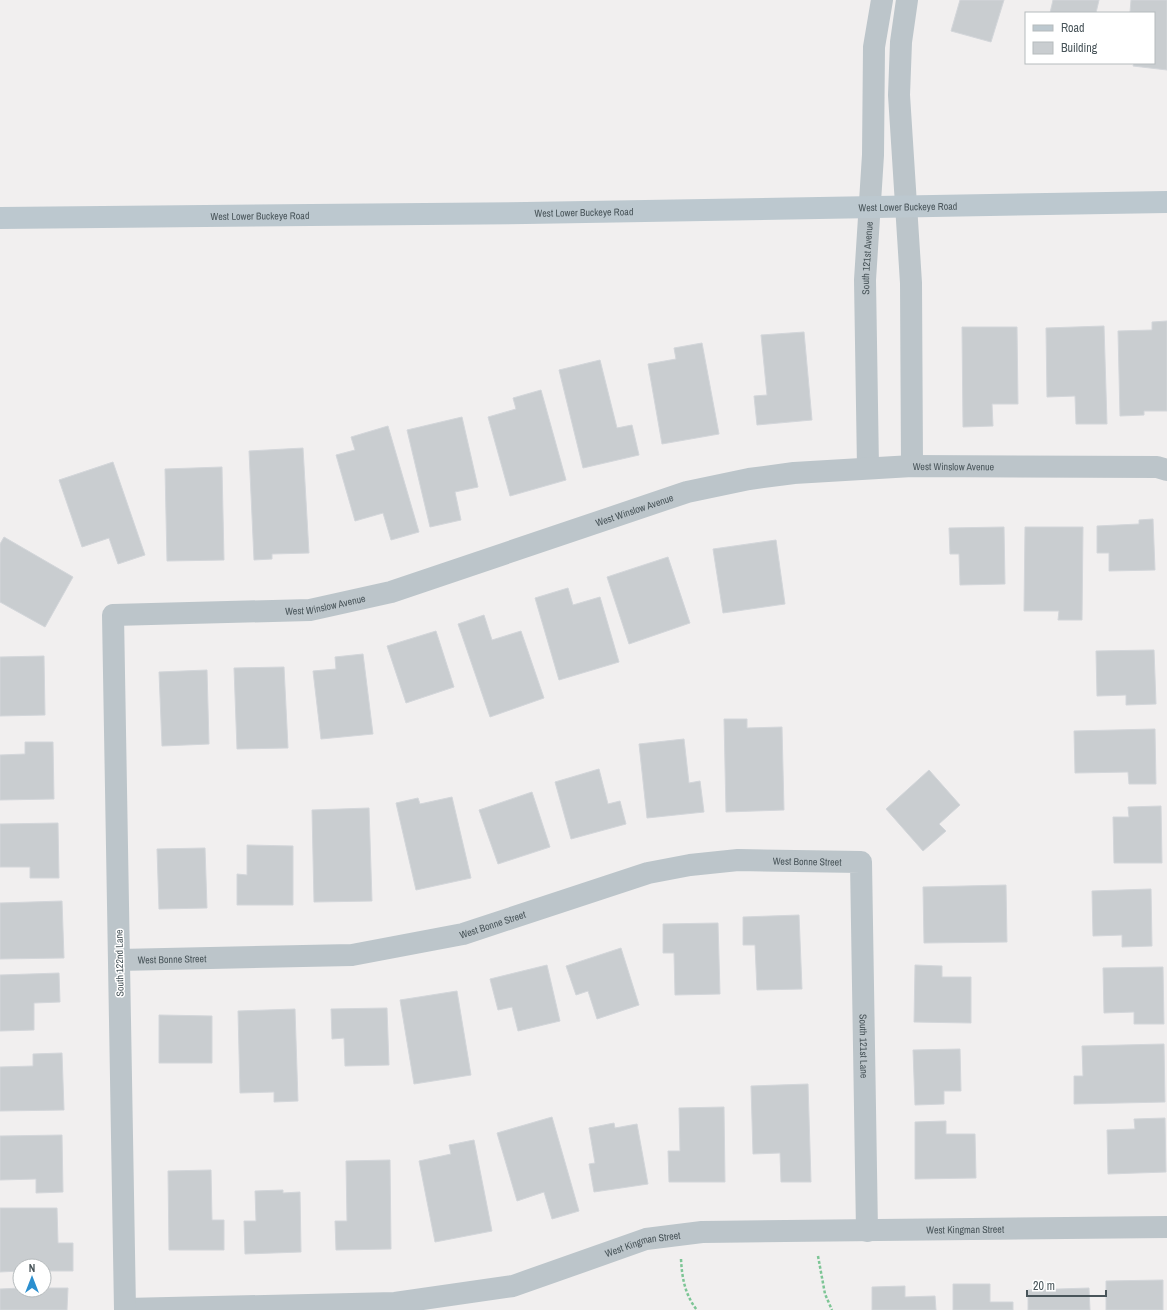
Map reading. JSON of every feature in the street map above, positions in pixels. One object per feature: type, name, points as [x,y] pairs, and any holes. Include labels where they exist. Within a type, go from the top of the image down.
[{"type":"main road","name":"West Lower Buckeye Road","points":[[0,218],[870,208],[1167,202]]},
{"type":"street","name":"South 121st Avenue","points":[[868,468],[865,280],[873,154],[874,53],[882,0]]},
{"type":"street","points":[[908,0],[901,42],[899,80],[905,207],[911,283],[912,466]]},
{"type":"street","name":"West Winslow Avenue","points":[[113,616],[310,610],[391,592],[688,492],[749,479],[794,473],[912,466],[1157,467],[1167,470]]},
{"type":"street","name":"South 122nd Lane","points":[[113,616],[125,1309]]},
{"type":"street","name":"West Bonne Street","points":[[119,960],[352,955],[463,934],[648,873],[690,864],[738,860],[861,862]]},
{"type":"street","name":"South 121st Lane","points":[[861,862],[867,1231]]},
{"type":"street","name":"West Kingman Street","points":[[125,1309],[395,1303],[513,1286],[646,1239],[702,1232],[1167,1227]]},
{"type":"path","points":[[817,1231],[821,1277],[825,1294],[832,1310]]},
{"type":"path","points":[[678,1235],[685,1287],[690,1302],[697,1310]]},
{"type":"building","points":[[960,0],[1004,0],[991,42],[951,31]]},
{"type":"building","points":[[1053,0],[1099,0],[1096,12],[1050,12]]},
{"type":"building","points":[[1131,0],[1167,0],[1167,70],[1133,66],[1134,64],[1155,64],[1155,12],[1130,12]]},
{"type":"building","points":[[1167,321],[1167,411],[1144,411],[1144,415],[1120,416],[1118,331],[1152,330],[1152,322]]},
{"type":"building","points":[[1104,326],[1107,424],[1076,424],[1075,396],[1047,397],[1046,328]]},
{"type":"building","points":[[962,327],[1017,327],[1018,404],[992,404],[993,426],[963,427]]},
{"type":"building","points":[[804,332],[812,420],[757,425],[754,396],[767,395],[761,335]]},
{"type":"building","points":[[702,343],[719,434],[662,444],[648,364],[676,359],[674,348]]},
{"type":"building","points":[[600,360],[617,428],[632,425],[639,455],[583,468],[559,370]]},
{"type":"building","points":[[541,390],[566,480],[510,496],[488,417],[516,409],[513,398]]},
{"type":"building","points":[[462,417],[478,487],[455,492],[461,520],[430,527],[407,430]]},
{"type":"building","points":[[388,426],[419,532],[391,540],[383,513],[355,521],[336,455],[355,450],[351,437]]},
{"type":"building","points":[[303,448],[309,553],[272,554],[272,559],[254,560],[249,451]]},
{"type":"building","points":[[113,462],[145,555],[118,564],[109,538],[82,547],[59,480]]},
{"type":"building","points":[[222,467],[224,560],[167,561],[165,469]]},
{"type":"building","points":[[1153,519],[1155,570],[1109,571],[1109,553],[1097,553],[1097,526],[1139,524],[1139,520]]},
{"type":"building","points":[[1004,527],[1005,584],[960,585],[959,554],[950,554],[949,528]]},
{"type":"building","points":[[1025,527],[1083,527],[1082,620],[1058,620],[1059,611],[1024,611]]},
{"type":"building","points":[[4,537],[73,577],[45,627],[0,602],[0,544]]},
{"type":"building","points":[[776,540],[785,604],[723,613],[713,549]]},
{"type":"building","points":[[668,557],[690,623],[629,644],[607,577]]},
{"type":"building","points":[[568,588],[573,605],[600,597],[619,662],[559,680],[535,598]]},
{"type":"building","points":[[484,615],[492,640],[521,631],[544,698],[490,717],[458,624]]},
{"type":"building","points":[[436,631],[454,687],[406,703],[387,646]]},
{"type":"building","points":[[1154,650],[1156,704],[1126,705],[1126,695],[1097,696],[1096,651]]},
{"type":"building","points":[[363,654],[373,734],[321,739],[313,671],[336,669],[335,657]]},
{"type":"building","points":[[44,656],[45,715],[0,716],[0,657]]},
{"type":"building","points":[[284,667],[288,748],[237,749],[234,668]]},
{"type":"building","points":[[207,670],[209,744],[162,746],[159,672]]},
{"type":"building","points":[[724,719],[747,719],[747,728],[782,727],[784,810],[726,812]]},
{"type":"building","points":[[1155,729],[1156,784],[1129,784],[1128,772],[1075,773],[1074,731]]},
{"type":"building","points":[[684,739],[689,783],[700,781],[704,812],[647,818],[639,744]]},
{"type":"building","points":[[25,742],[53,742],[54,799],[0,800],[0,755],[25,754]]},
{"type":"building","points":[[599,769],[608,804],[620,801],[626,824],[571,839],[555,782]]},
{"type":"building","points":[[929,770],[960,805],[939,824],[946,831],[923,851],[886,809]]},
{"type":"building","points":[[532,792],[550,847],[498,864],[479,810]]},
{"type":"building","points":[[452,797],[471,878],[416,890],[396,803],[418,798],[420,804]]},
{"type":"building","points":[[1161,806],[1162,863],[1114,863],[1113,817],[1129,817],[1128,807]]},
{"type":"building","points":[[369,808],[372,901],[314,902],[312,810]]},
{"type":"building","points":[[58,823],[59,878],[30,878],[30,867],[0,867],[0,824]]},
{"type":"building","points":[[247,845],[293,846],[293,905],[237,905],[237,874],[247,875]]},
{"type":"building","points":[[205,848],[207,908],[159,909],[157,849]]},
{"type":"building","points":[[1006,885],[1007,942],[924,943],[923,887]]},
{"type":"building","points":[[1151,889],[1152,946],[1122,947],[1122,935],[1093,936],[1092,891]]},
{"type":"building","points":[[62,901],[64,958],[0,959],[0,903]]},
{"type":"building","points":[[799,915],[802,989],[757,990],[755,945],[743,945],[743,917]]},
{"type":"building","points":[[718,923],[720,994],[675,995],[674,953],[663,953],[663,924]]},
{"type":"building","points":[[621,948],[639,1005],[597,1019],[588,991],[576,995],[566,966]]},
{"type":"building","points":[[547,965],[560,1021],[518,1031],[512,1007],[498,1010],[490,979]]},
{"type":"building","points":[[915,965],[942,966],[942,977],[971,977],[971,1023],[914,1022]]},
{"type":"building","points":[[1163,967],[1164,1024],[1134,1024],[1134,1012],[1104,1013],[1103,968]]},
{"type":"building","points":[[59,973],[60,1002],[34,1003],[34,1030],[0,1031],[0,975]]},
{"type":"building","points":[[457,991],[471,1075],[414,1084],[400,1000]]},
{"type":"building","points":[[387,1008],[389,1065],[345,1066],[344,1038],[332,1039],[331,1009]]},
{"type":"building","points":[[295,1009],[298,1101],[274,1102],[274,1092],[240,1093],[238,1011]]},
{"type":"building","points":[[159,1015],[212,1016],[212,1063],[159,1063]]},
{"type":"building","points":[[1164,1044],[1165,1102],[1074,1104],[1074,1076],[1083,1076],[1082,1046]]},
{"type":"building","points":[[960,1049],[961,1091],[944,1091],[944,1104],[915,1105],[913,1050]]},
{"type":"building","points":[[62,1053],[64,1110],[0,1111],[0,1067],[33,1066],[33,1054]]},
{"type":"building","points":[[808,1084],[811,1182],[781,1182],[780,1153],[753,1154],[751,1086]]},
{"type":"building","points":[[724,1107],[725,1182],[669,1182],[668,1151],[680,1151],[679,1108]]},
{"type":"building","points":[[552,1117],[579,1211],[552,1219],[544,1192],[517,1201],[497,1133]]},
{"type":"building","points":[[1165,1118],[1166,1172],[1108,1174],[1107,1130],[1135,1129],[1134,1119]]},
{"type":"building","points":[[946,1121],[946,1134],[975,1134],[976,1178],[915,1179],[915,1122]]},
{"type":"building","points":[[614,1123],[615,1128],[637,1124],[648,1184],[594,1192],[589,1164],[595,1163],[589,1128]]},
{"type":"building","points":[[62,1135],[63,1192],[36,1193],[36,1179],[0,1180],[0,1136]]},
{"type":"building","points":[[474,1140],[492,1231],[435,1242],[419,1161],[451,1154],[449,1145]]},
{"type":"building","points":[[390,1160],[391,1249],[336,1250],[335,1221],[347,1221],[346,1161]]},
{"type":"building","points":[[211,1170],[212,1220],[224,1220],[224,1250],[169,1250],[168,1171]]},
{"type":"building","points":[[283,1190],[283,1193],[300,1192],[301,1252],[245,1254],[244,1221],[256,1221],[255,1191]]},
{"type":"building","points":[[0,1208],[57,1208],[58,1243],[73,1243],[73,1271],[52,1271],[52,1258],[12,1258],[12,1271],[0,1272]]},
{"type":"building","points":[[1163,1280],[1163,1310],[1106,1310],[1106,1281]]},
{"type":"building","points":[[953,1284],[990,1284],[990,1302],[1013,1302],[1013,1310],[953,1310]]},
{"type":"building","points":[[905,1286],[905,1297],[935,1296],[936,1310],[872,1310],[872,1287]]},
{"type":"building","points":[[12,1288],[12,1298],[52,1298],[52,1288],[68,1288],[67,1310],[0,1310],[0,1289]]},
{"type":"building","points":[[1089,1288],[1090,1310],[1028,1310],[1028,1290]]}]
